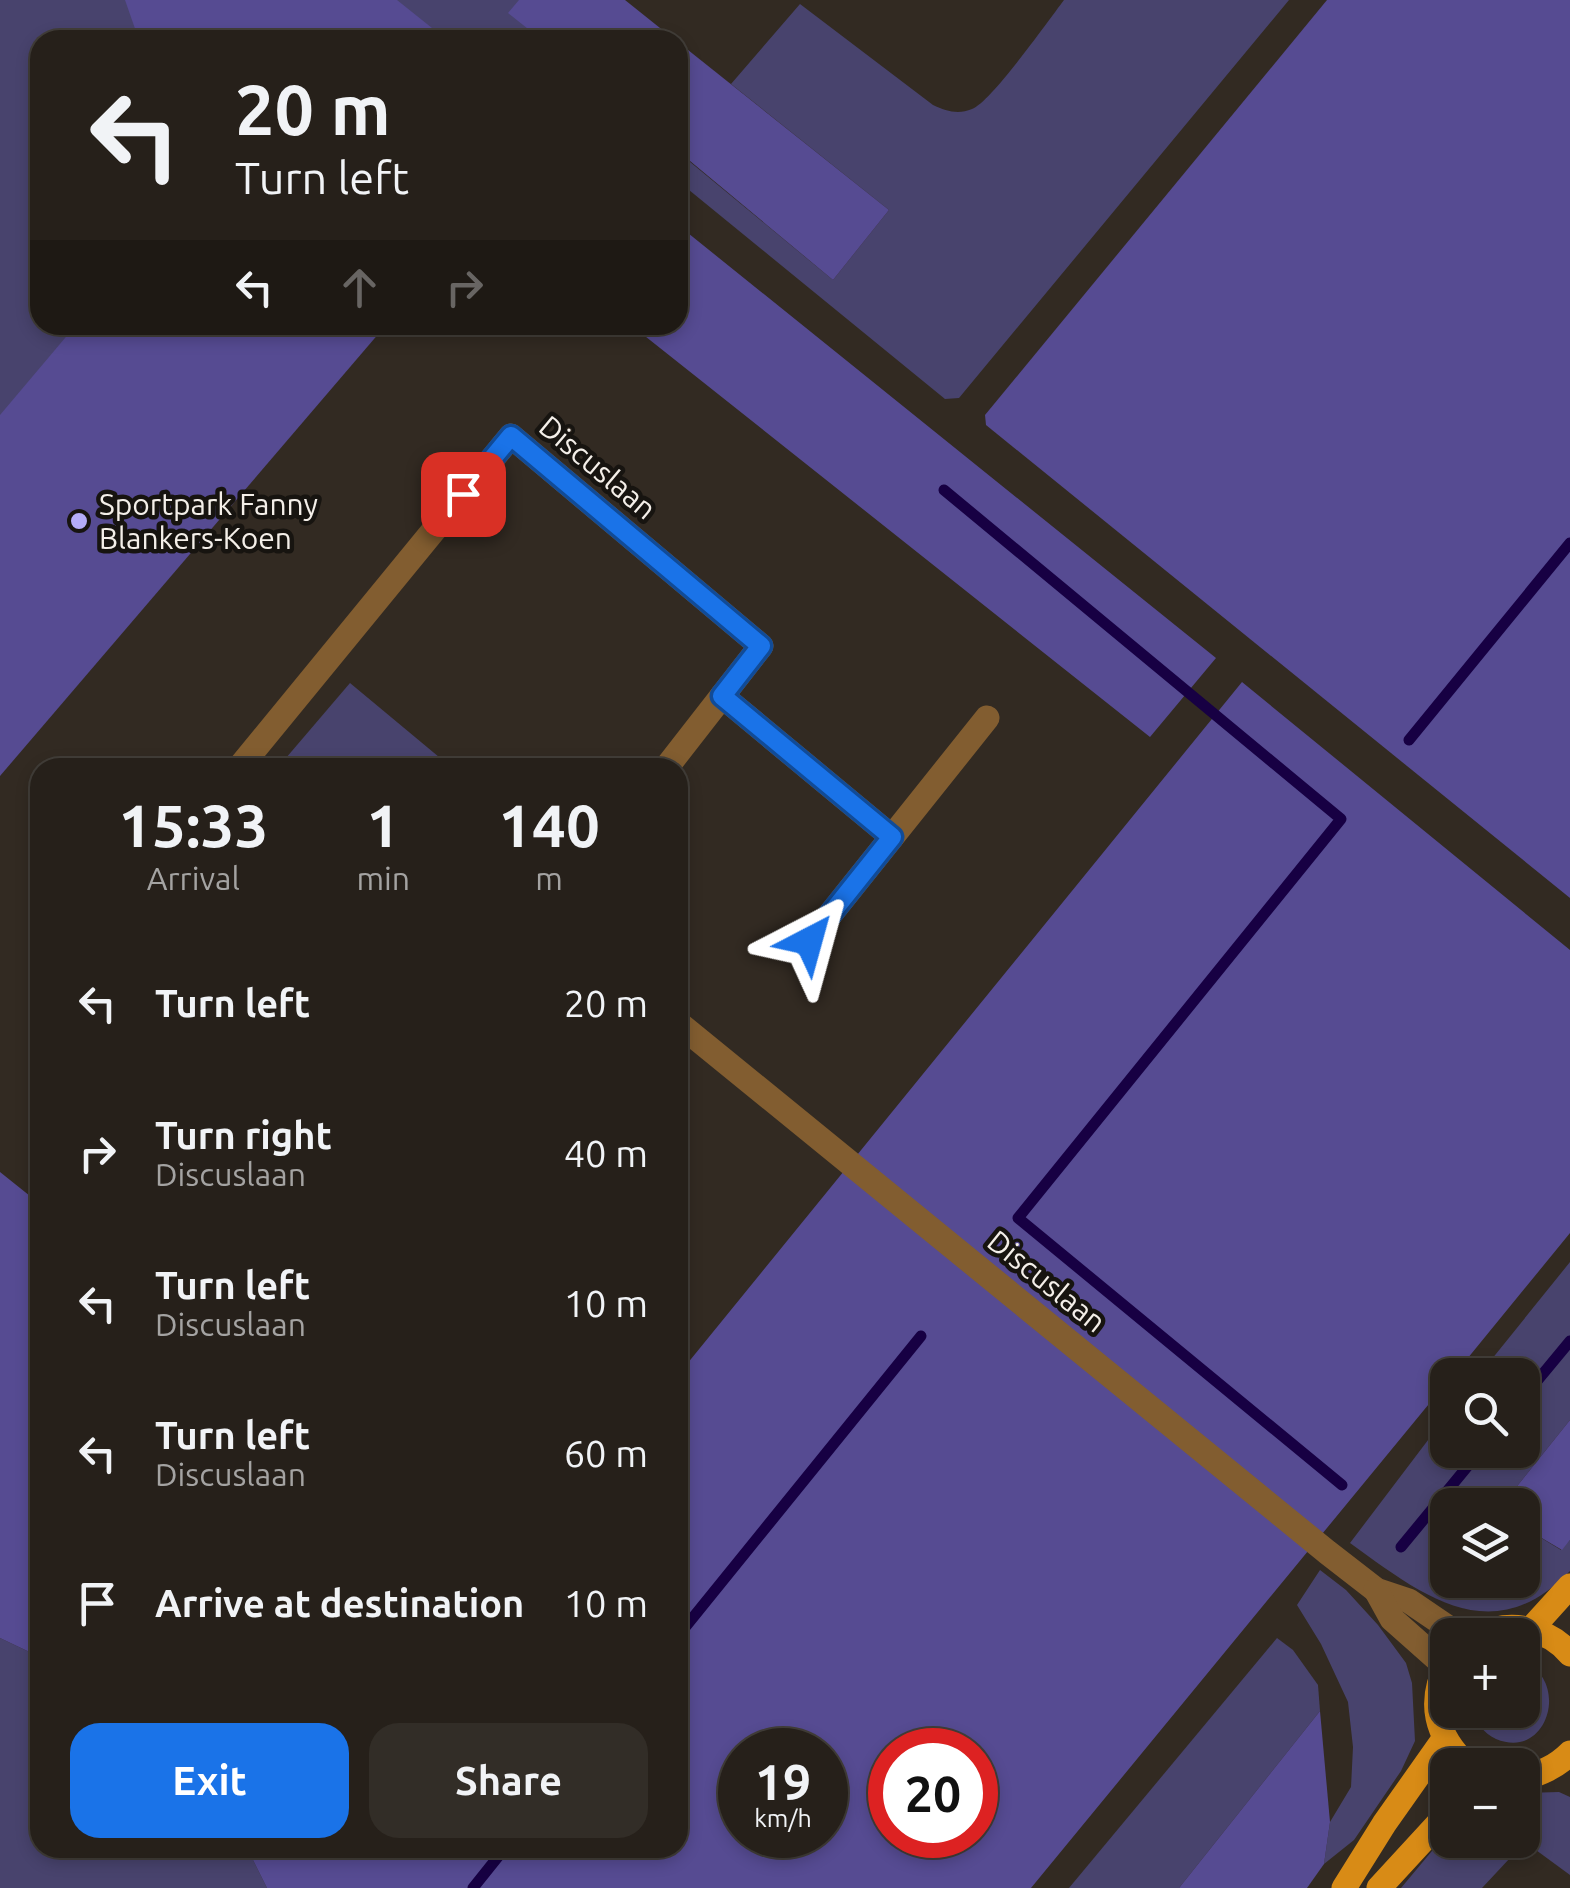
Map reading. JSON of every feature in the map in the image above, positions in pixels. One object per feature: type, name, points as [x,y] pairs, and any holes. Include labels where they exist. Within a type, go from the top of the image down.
[{"type":"main road","points":[[1540,1619],[1570,1586]]},
{"type":"main road","points":[[1540,1632],[1570,1654]]},
{"type":"main road","points":[[1441,1728],[1451,1748]]},
{"type":"main road","points":[[1344,1888],[1444,1739]]},
{"type":"main road","points":[[1540,1774],[1566,1764]]},
{"type":"main road","points":[[1379,1888],[1430,1833]]},
{"type":"street","name":"Discuslaan","points":[[247,758],[511,436],[761,646],[674,758]]},
{"type":"street","points":[[722,696],[892,837]]},
{"type":"street","points":[[809,941],[987,718]]},
{"type":"street","name":"Discuslaan","points":[[688,1031],[1376,1590],[1409,1601],[1434,1618]]},
{"type":"street","name":"Discuslaan","points":[[1376,1590],[1392,1618],[1430,1651]]},
{"type":"shaded area","name":"Sportpark Fanny Blankers-Koen","points":[[0,0],[562,0],[551,30],[30,30],[30,335],[309,335],[0,717]]},
{"type":"shaded area","points":[[125,0],[397,0],[434,30],[136,30]]},
{"type":"shaded area","points":[[519,0],[625,0],[662,30],[529,30],[508,13]]},
{"type":"shaded area","points":[[1064,0],[1289,0],[959,398],[945,399],[688,189],[688,160],[833,280],[889,210],[731,84],[800,4],[933,105],[952,112],[967,111],[981,103]]},
{"type":"shaded area","points":[[1327,0],[1570,0],[1570,898],[986,425],[985,415]]},
{"type":"shaded area","points":[[688,50],[889,210],[833,280],[688,159]]},
{"type":"shaded area","points":[[688,233],[1216,658],[1150,737],[644,335],[688,335]]},
{"type":"shaded area","points":[[68,335],[377,335],[0,776],[0,415]]},
{"type":"shaded area","points":[[1242,682],[1570,950],[1570,1233],[1468,1358],[1430,1358],[1430,1403],[1031,1888],[267,1888],[252,1858],[688,1858],[688,1363]]},
{"type":"shaded area","points":[[350,683],[440,758],[286,758]]},
{"type":"shaded area","points":[[0,1172],[30,1196],[30,1652],[0,1638]]},
{"type":"shaded area","points":[[1570,1262],[1570,1420],[1540,1458],[1540,1358],[1493,1358]]},
{"type":"shaded area","points":[[1570,1420],[1570,1540],[1562,1550],[1540,1537],[1540,1488],[1516,1488],[1532,1468],[1540,1468],[1540,1458]]},
{"type":"shaded area","points":[[1430,1437],[1430,1468],[1532,1468],[1516,1488],[1430,1488],[1430,1595],[1350,1543]]},
{"type":"shaded area","points":[[1540,1537],[1561,1550],[1570,1540],[1570,1571],[1541,1595]]},
{"type":"shaded area","points":[[1320,1570],[1346,1590],[1406,1663],[1412,1683],[1415,1741],[1401,1771],[1354,1840],[1324,1864],[1330,1822],[1351,1787],[1353,1747],[1348,1702],[1321,1644],[1297,1605]]},
{"type":"shaded area","points":[[1436,1598],[1535,1598],[1513,1608],[1485,1611],[1458,1607]]},
{"type":"shaded area","points":[[0,1638],[30,1652],[30,1858],[252,1858],[267,1888],[0,1888]]},
{"type":"shaded area","points":[[1277,1638],[1293,1650],[1318,1685],[1320,1711],[1179,1888],[1069,1888]]},
{"type":"shaded area","points":[[1540,1674],[1549,1700],[1540,1729],[1529,1739],[1514,1743],[1487,1734],[1482,1728],[1540,1728]]},
{"type":"shaded area","points":[[1320,1711],[1330,1822],[1324,1864],[1307,1888],[1179,1888]]},
{"type":"shaded area","points":[[1559,1792],[1570,1797],[1570,1875],[1540,1853],[1540,1793]]},
{"type":"shaded area","points":[[1430,1853],[1430,1858],[1510,1858],[1482,1888],[1401,1888]]},
{"type":"waterway","points":[[944,490],[1341,819],[1018,1218],[1342,1485]]},
{"type":"waterway","points":[[1409,740],[1570,543]]},
{"type":"waterway","points":[[688,1624],[921,1336]]},
{"type":"waterway","points":[[1540,1377],[1570,1341]]},
{"type":"waterway","points":[[1401,1547],[1466,1468]]},
{"type":"waterway","points":[[473,1888],[497,1858]]},
{"type":"place","name":"Sportpark Fanny Blankers-Koen","points":[[79,521]]},
{"type":"route","points":[[463,494],[511,436],[761,646],[722,696],[892,837],[809,941]]}]
